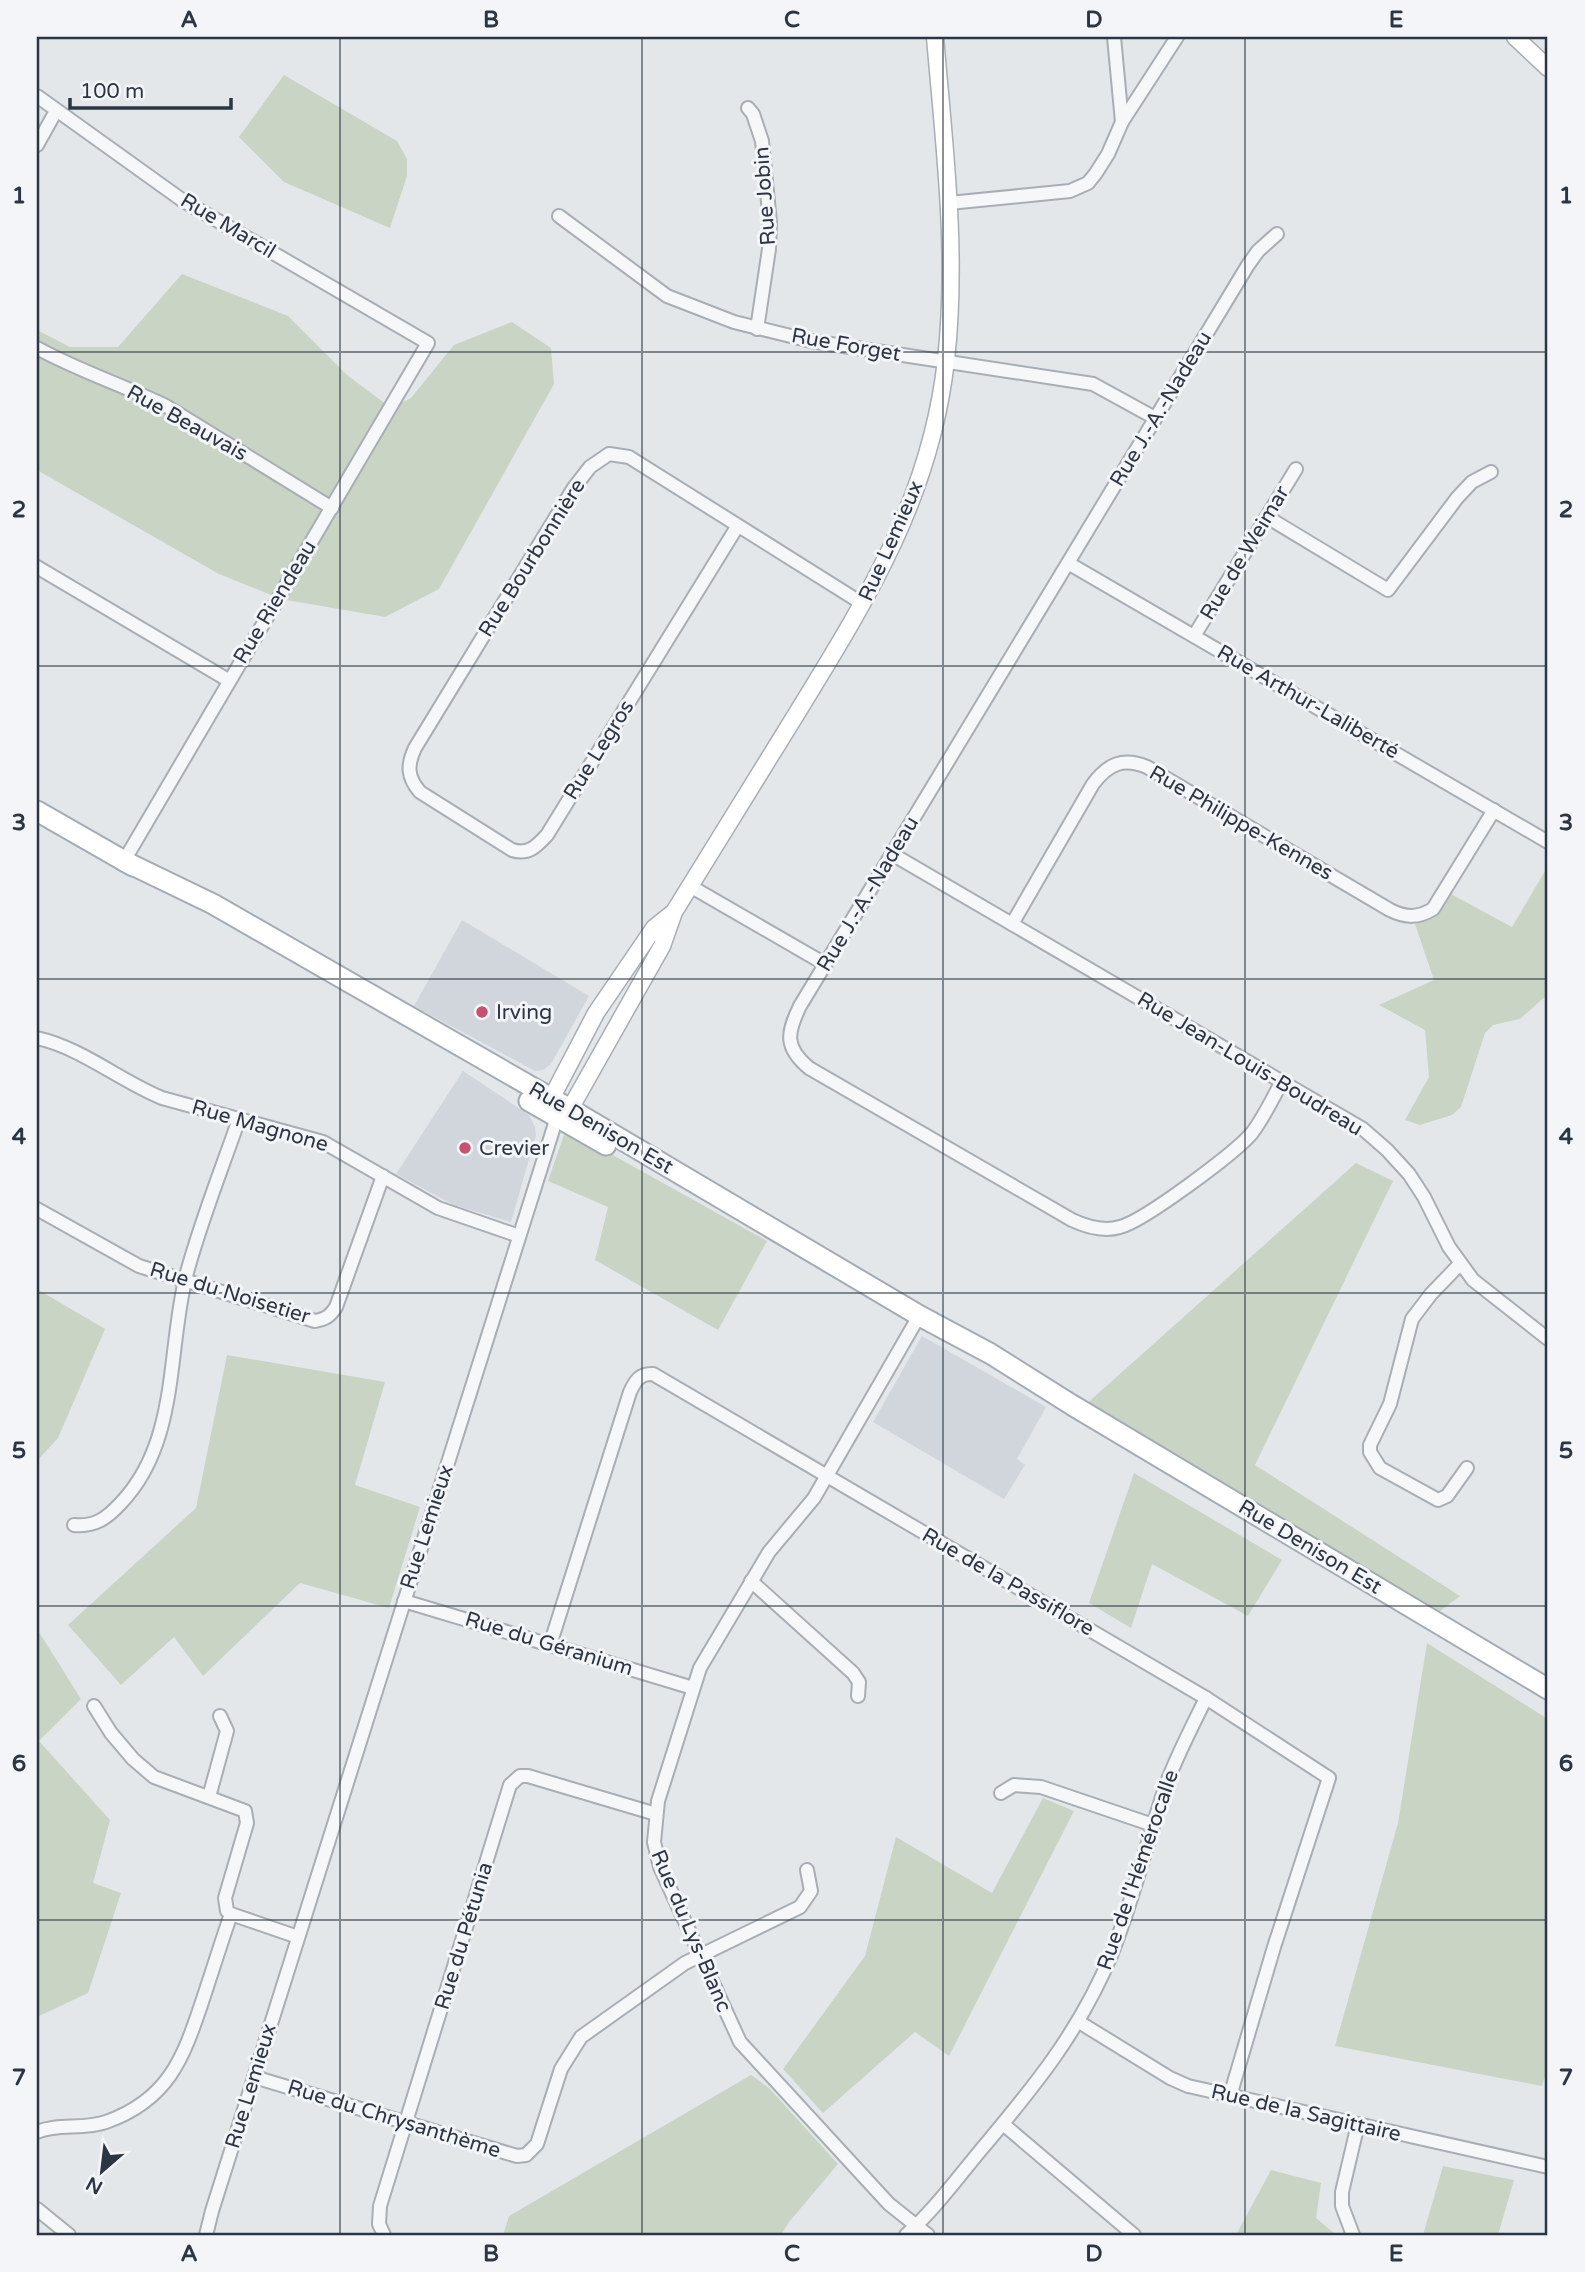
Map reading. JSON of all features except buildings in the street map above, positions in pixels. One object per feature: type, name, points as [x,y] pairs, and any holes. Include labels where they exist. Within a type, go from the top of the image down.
[{"type":"main road","name":"Rue Denison Est","points":[[37,811],[124,861],[241,934],[559,1108],[920,1316],[991,1354],[1548,1689]]},
{"type":"main road","name":"Rue Denison Est","points":[[559,1108],[915,1323],[1072,1405]]},
{"type":"street","name":"Rue Lemieux","points":[[559,1108],[656,958],[674,912],[863,604],[892,548],[923,472],[946,362],[951,261],[949,203],[935,37]]},
{"type":"street","points":[[1114,37],[1122,122]]},
{"type":"street","points":[[949,203],[1070,191],[1088,183],[1108,154],[1122,122],[1177,37]]},
{"type":"street","points":[[1515,37],[1548,68]]},
{"type":"street","name":"Rue Marcil","points":[[37,96],[182,200],[428,343]]},
{"type":"street","name":"Rue Jobin","points":[[748,108],[753,114],[762,141],[770,222],[769,249],[757,329]]},
{"type":"street","points":[[37,145],[57,111]]},
{"type":"street","name":"Rue Forget","points":[[559,216],[667,296],[710,314],[757,329],[811,341],[1093,384],[1155,418]]},
{"type":"street","name":"Rue J.-A.-Nadeau","points":[[1277,234],[1253,257],[825,964],[790,1027],[792,1046],[809,1068],[1072,1220],[1091,1227],[1120,1227],[1144,1217],[1237,1147],[1253,1131],[1282,1081]]},
{"type":"street","name":"Rue Riendeau","points":[[124,861],[428,343]]},
{"type":"street","name":"Rue Beauvais","points":[[37,348],[89,374],[166,406],[332,508]]},
{"type":"street","name":"Rue Bourbonnière","points":[[413,783],[408,766],[415,748],[573,489],[582,476],[609,454],[629,457],[863,604]]},
{"type":"street","name":"Rue de Weimar","points":[[1194,636],[1296,469]]},
{"type":"street","points":[[1267,517],[1388,590],[1457,498],[1472,482],[1491,472]]},
{"type":"street","name":"Rue Legros","points":[[413,783],[420,792],[512,850],[526,852],[538,845],[547,835],[737,527]]},
{"type":"street","name":"Rue Arthur-Laliberté","points":[[1068,563],[1548,842]]},
{"type":"street","points":[[37,567],[228,680]]},
{"type":"street","name":"Rue Philippe-Kennes","points":[[1012,923],[1093,784],[1108,767],[1117,763],[1136,763],[1147,767],[1390,910],[1410,917],[1433,909],[1494,810]]},
{"type":"street","name":"Rue Jean-Louis-Boudreau","points":[[892,854],[1352,1122],[1399,1162],[1417,1185],[1460,1264],[1480,1287],[1548,1339]]},
{"type":"street","points":[[690,886],[825,964]]},
{"type":"street","name":"Rue Lemieux","points":[[206,2235],[559,1108],[596,1013],[654,928],[674,912]]},
{"type":"street","name":"Rue Magnone","points":[[37,1038],[67,1049],[141,1090],[162,1098],[323,1142],[438,1208],[519,1236]]},
{"type":"street","points":[[74,1525],[95,1524],[113,1512],[136,1485],[152,1460],[162,1428],[185,1281],[239,1119]]},
{"type":"street","name":"Rue du Noisetier","points":[[37,1209],[130,1262],[307,1319],[324,1320],[336,1307],[383,1175]]},
{"type":"street","points":[[1460,1264],[1431,1294],[1412,1319],[1390,1404],[1372,1437],[1370,1452],[1380,1468],[1438,1500],[1447,1496],[1467,1468]]},
{"type":"street","name":"Rue du Lys-Blanc","points":[[915,1323],[810,1504],[769,1552],[700,1668],[656,1814],[654,1842],[660,1867],[734,2032],[748,2052],[889,2204],[928,2235]]},
{"type":"street","name":"Rue de la Passiflore","points":[[550,1645],[630,1392],[639,1377],[646,1373],[653,1374],[1206,1698],[1329,1778],[1274,1947],[1230,2096]]},
{"type":"street","points":[[751,1581],[853,1673],[859,1682],[858,1696]]},
{"type":"street","name":"Rue du Géranium","points":[[404,1601],[693,1688]]},
{"type":"street","name":"Rue de l'Hémérocalle","points":[[906,2235],[1033,2088],[1079,2022],[1112,1953],[1180,1751],[1206,1698]]},
{"type":"street","points":[[94,1706],[111,1733],[145,1770],[166,1783],[241,1808],[248,1816],[225,1898],[227,1911],[298,1937]]},
{"type":"street","points":[[209,1797],[227,1731],[220,1716]]},
{"type":"street","name":"Rue du Pétunia","points":[[384,2235],[379,2224],[380,2206],[507,1793],[514,1779],[520,1776],[534,1777],[656,1814]]},
{"type":"street","points":[[1001,1793],[1014,1785],[1041,1787],[1153,1825]]},
{"type":"street","name":"Rue du Chrysanthème","points":[[254,2077],[517,2156],[526,2155],[537,2144],[561,2069],[581,2037],[667,1974],[800,1907],[810,1891],[807,1870]]},
{"type":"street","points":[[37,2132],[46,2129],[88,2127],[115,2118],[150,2098],[167,2081],[188,2045],[231,1914]]},
{"type":"street","name":"Rue de la Sagittaire","points":[[1079,2022],[1179,2082],[1230,2096],[1548,2167]]},
{"type":"street","points":[[1003,2124],[1134,2235]]},
{"type":"street","points":[[1353,2235],[1342,2206],[1342,2192],[1358,2124]]},
{"type":"street","points":[[37,2209],[69,2235]]},
{"type":"shaded area","points":[[462,920],[589,996],[551,1064],[543,1070],[535,1071],[414,1006]]},
{"type":"shaded area","points":[[463,1071],[529,1115],[535,1127],[536,1135],[511,1222],[454,1205],[396,1174]]},
{"type":"shaded area","points":[[922,1336],[1046,1407],[1017,1459],[1025,1465],[1004,1499],[873,1422]]},
{"type":"green space","points":[[284,75],[397,141],[407,159],[407,176],[390,228],[284,182],[239,137]]},
{"type":"green space","points":[[182,274],[288,316],[347,375],[391,408],[411,398],[454,345],[512,322],[551,348],[554,384],[439,589],[385,617],[281,599],[219,574],[37,470],[37,330],[70,347],[118,347]]},
{"type":"green space","points":[[1548,866],[1548,994],[1520,1019],[1493,1025],[1485,1033],[1461,1107],[1452,1115],[1420,1125],[1405,1120],[1429,1077],[1425,1030],[1379,1005],[1434,980],[1415,924],[1433,917],[1451,894],[1512,927]]},
{"type":"green space","points":[[566,1129],[767,1241],[718,1330],[595,1260],[608,1207],[548,1181]]},
{"type":"green space","points":[[1356,1163],[1393,1181],[1255,1465],[1460,1596],[1440,1611],[991,1354],[1084,1406]]},
{"type":"green space","points":[[37,1289],[105,1329],[58,1438],[37,1461]]},
{"type":"green space","points":[[227,1355],[385,1382],[355,1485],[420,1507],[389,1608],[300,1583],[203,1676],[174,1637],[121,1685],[68,1625],[196,1508]]},
{"type":"green space","points":[[1134,1473],[1282,1560],[1248,1616],[1152,1564],[1131,1628],[1089,1603]]},
{"type":"green space","points":[[37,1629],[81,1699],[39,1741],[110,1820],[93,1883],[121,1893],[88,1993],[37,2017]]},
{"type":"green space","points":[[1427,1643],[1548,1719],[1548,2066],[1542,2086],[1335,2046],[1398,1823]]},
{"type":"green space","points":[[1043,1798],[1074,1811],[949,2056],[915,2032],[823,2113],[783,2069],[865,1956],[896,1837],[992,1893]]},
{"type":"green space","points":[[751,2075],[769,2088],[838,2164],[781,2235],[503,2235],[509,2216]]},
{"type":"green space","points":[[1443,2166],[1514,2180],[1498,2235],[1423,2235]]},
{"type":"green space","points":[[1271,2170],[1321,2183],[1316,2218],[1336,2235],[1236,2235]]},
{"type":"place","name":"Irving","points":[[482,1012]]},
{"type":"place","name":"Crevier","points":[[465,1148]]}]
